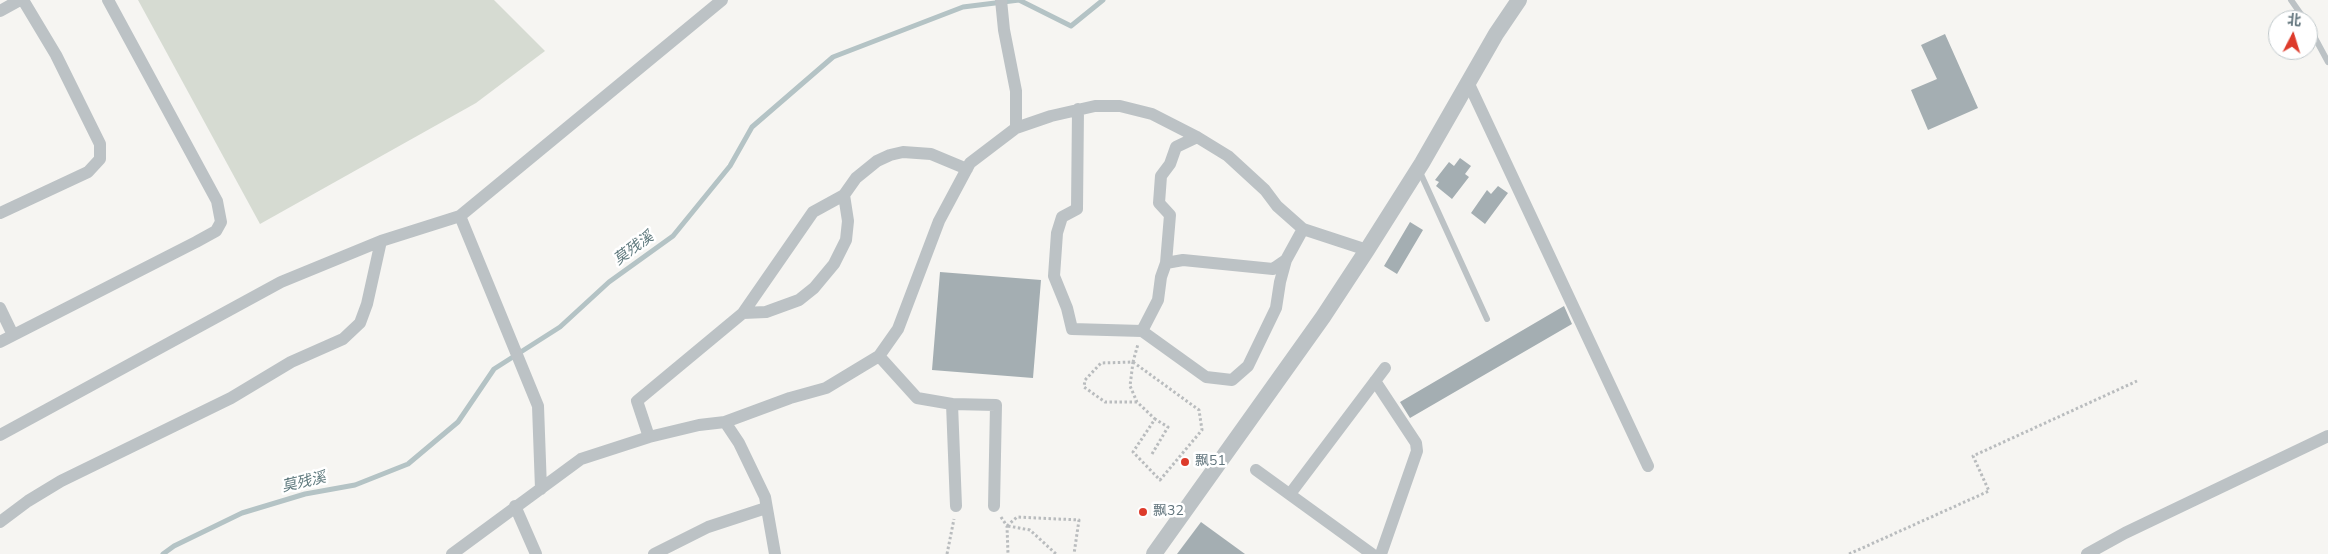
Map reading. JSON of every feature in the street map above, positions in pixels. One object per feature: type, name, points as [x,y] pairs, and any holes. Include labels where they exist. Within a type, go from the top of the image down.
[{"type":"street","points":[[0,11],[21,0],[56,55],[100,144],[100,159],[88,172],[0,213]]},
{"type":"street","points":[[0,342],[196,242],[216,231],[221,222],[217,200],[108,0]]},
{"type":"street","points":[[0,435],[281,282],[381,241],[460,216],[722,0]]},
{"type":"street","points":[[1001,0],[1004,30],[1016,91],[1016,128]]},
{"type":"street","points":[[1154,554],[1323,317],[1418,169],[1496,34],[1519,0]]},
{"type":"street","points":[[1468,82],[1648,466]]},
{"type":"street","points":[[452,554],[581,460],[649,437],[725,422],[790,398],[826,388],[878,356],[898,329],[939,221],[966,169],[1016,128],[1078,109],[1095,106],[1120,106],[1152,114],[1197,137],[1228,156],[1265,190],[1277,206],[1303,229],[1367,250]]},
{"type":"street","points":[[1078,109],[1076,209],[1062,217],[1057,233],[1054,276],[1067,308],[1072,329],[1142,331],[1206,377],[1232,380],[1248,366],[1276,308],[1286,260],[1303,229]]},
{"type":"street","points":[[1142,331],[1158,300],[1161,277],[1166,263],[1170,215],[1159,203],[1161,176],[1170,164],[1176,147],[1197,137]]},
{"type":"street","points":[[649,437],[637,400],[743,313],[813,212],[844,195],[856,178],[877,161],[903,152],[931,154],[966,169]]},
{"type":"street","points":[[743,313],[766,312],[799,300],[814,288],[834,264],[846,240],[848,221],[844,195]]},
{"type":"street","points":[[460,216],[538,406],[541,488]]},
{"type":"street","points":[[0,522],[28,501],[61,481],[230,398],[291,362],[343,339],[360,323],[367,304],[381,241]]},
{"type":"street","points":[[1166,263],[1183,260],[1273,269],[1286,260]]},
{"type":"street","points":[[0,308],[13,335]]},
{"type":"street","points":[[878,356],[918,398],[952,404],[996,405],[994,506]]},
{"type":"street","points":[[1290,494],[1385,368]]},
{"type":"street","points":[[1375,381],[1416,443],[1417,451],[1381,554]]},
{"type":"street","points":[[952,404],[956,506]]},
{"type":"street","points":[[725,422],[739,443],[764,498],[775,554]]},
{"type":"street","points":[[2090,553],[2125,533],[2328,436]]},
{"type":"street","points":[[1256,470],[1365,552]]},
{"type":"street","points":[[516,506],[536,554]]},
{"type":"street","points":[[654,554],[708,527],[766,508]]},
{"type":"lane","points":[[2318,44],[2328,62]]},
{"type":"lane","points":[[1418,169],[1487,319]]},
{"type":"path","points":[[1142,331],[1133,362],[1130,386],[1137,402],[1155,419],[1168,427],[1152,454]]},
{"type":"path","points":[[1137,402],[1105,402],[1084,387],[1085,380],[1101,363],[1133,362],[1199,410],[1202,430],[1160,480],[1133,452],[1155,419]]},
{"type":"path","points":[[1849,554],[1989,491],[1973,456],[2137,381]]},
{"type":"path","points":[[947,554],[956,506]]},
{"type":"path","points":[[994,506],[1008,526],[1008,554]]},
{"type":"path","points":[[1008,526],[1017,517],[1079,520],[1074,554]]},
{"type":"path","points":[[1008,526],[1030,530],[1056,554]]},
{"type":"shaded area","points":[[138,0],[494,0],[545,51],[476,103],[260,224]]},
{"type":"building","points":[[1945,34],[1978,108],[1928,130],[1911,90],[1937,79],[1921,45]]},
{"type":"building","points":[[1460,158],[1471,166],[1465,174],[1469,177],[1452,199],[1436,186],[1439,182],[1435,180],[1449,162],[1454,166]]},
{"type":"building","points":[[1498,186],[1508,193],[1485,224],[1471,213],[1487,190],[1491,194]]},
{"type":"building","points":[[1410,222],[1423,230],[1397,274],[1384,266]]},
{"type":"building","points":[[940,272],[1041,280],[1033,378],[932,370]]},
{"type":"building","points":[[1564,306],[1572,324],[1410,418],[1400,402]]},
{"type":"building","points":[[1201,522],[1245,554],[1177,554]]},
{"type":"waterway","name":"莫残溪","points":[[163,554],[174,546],[242,513],[305,494],[355,485],[408,464],[458,422],[494,369],[560,327],[609,282],[673,236],[730,166],[752,127],[833,57],[963,7],[1019,0],[1071,26],[1103,0]]},
{"type":"place","name":"飘51","points":[[1185,462]]},
{"type":"place","name":"飘32","points":[[1143,512]]}]
